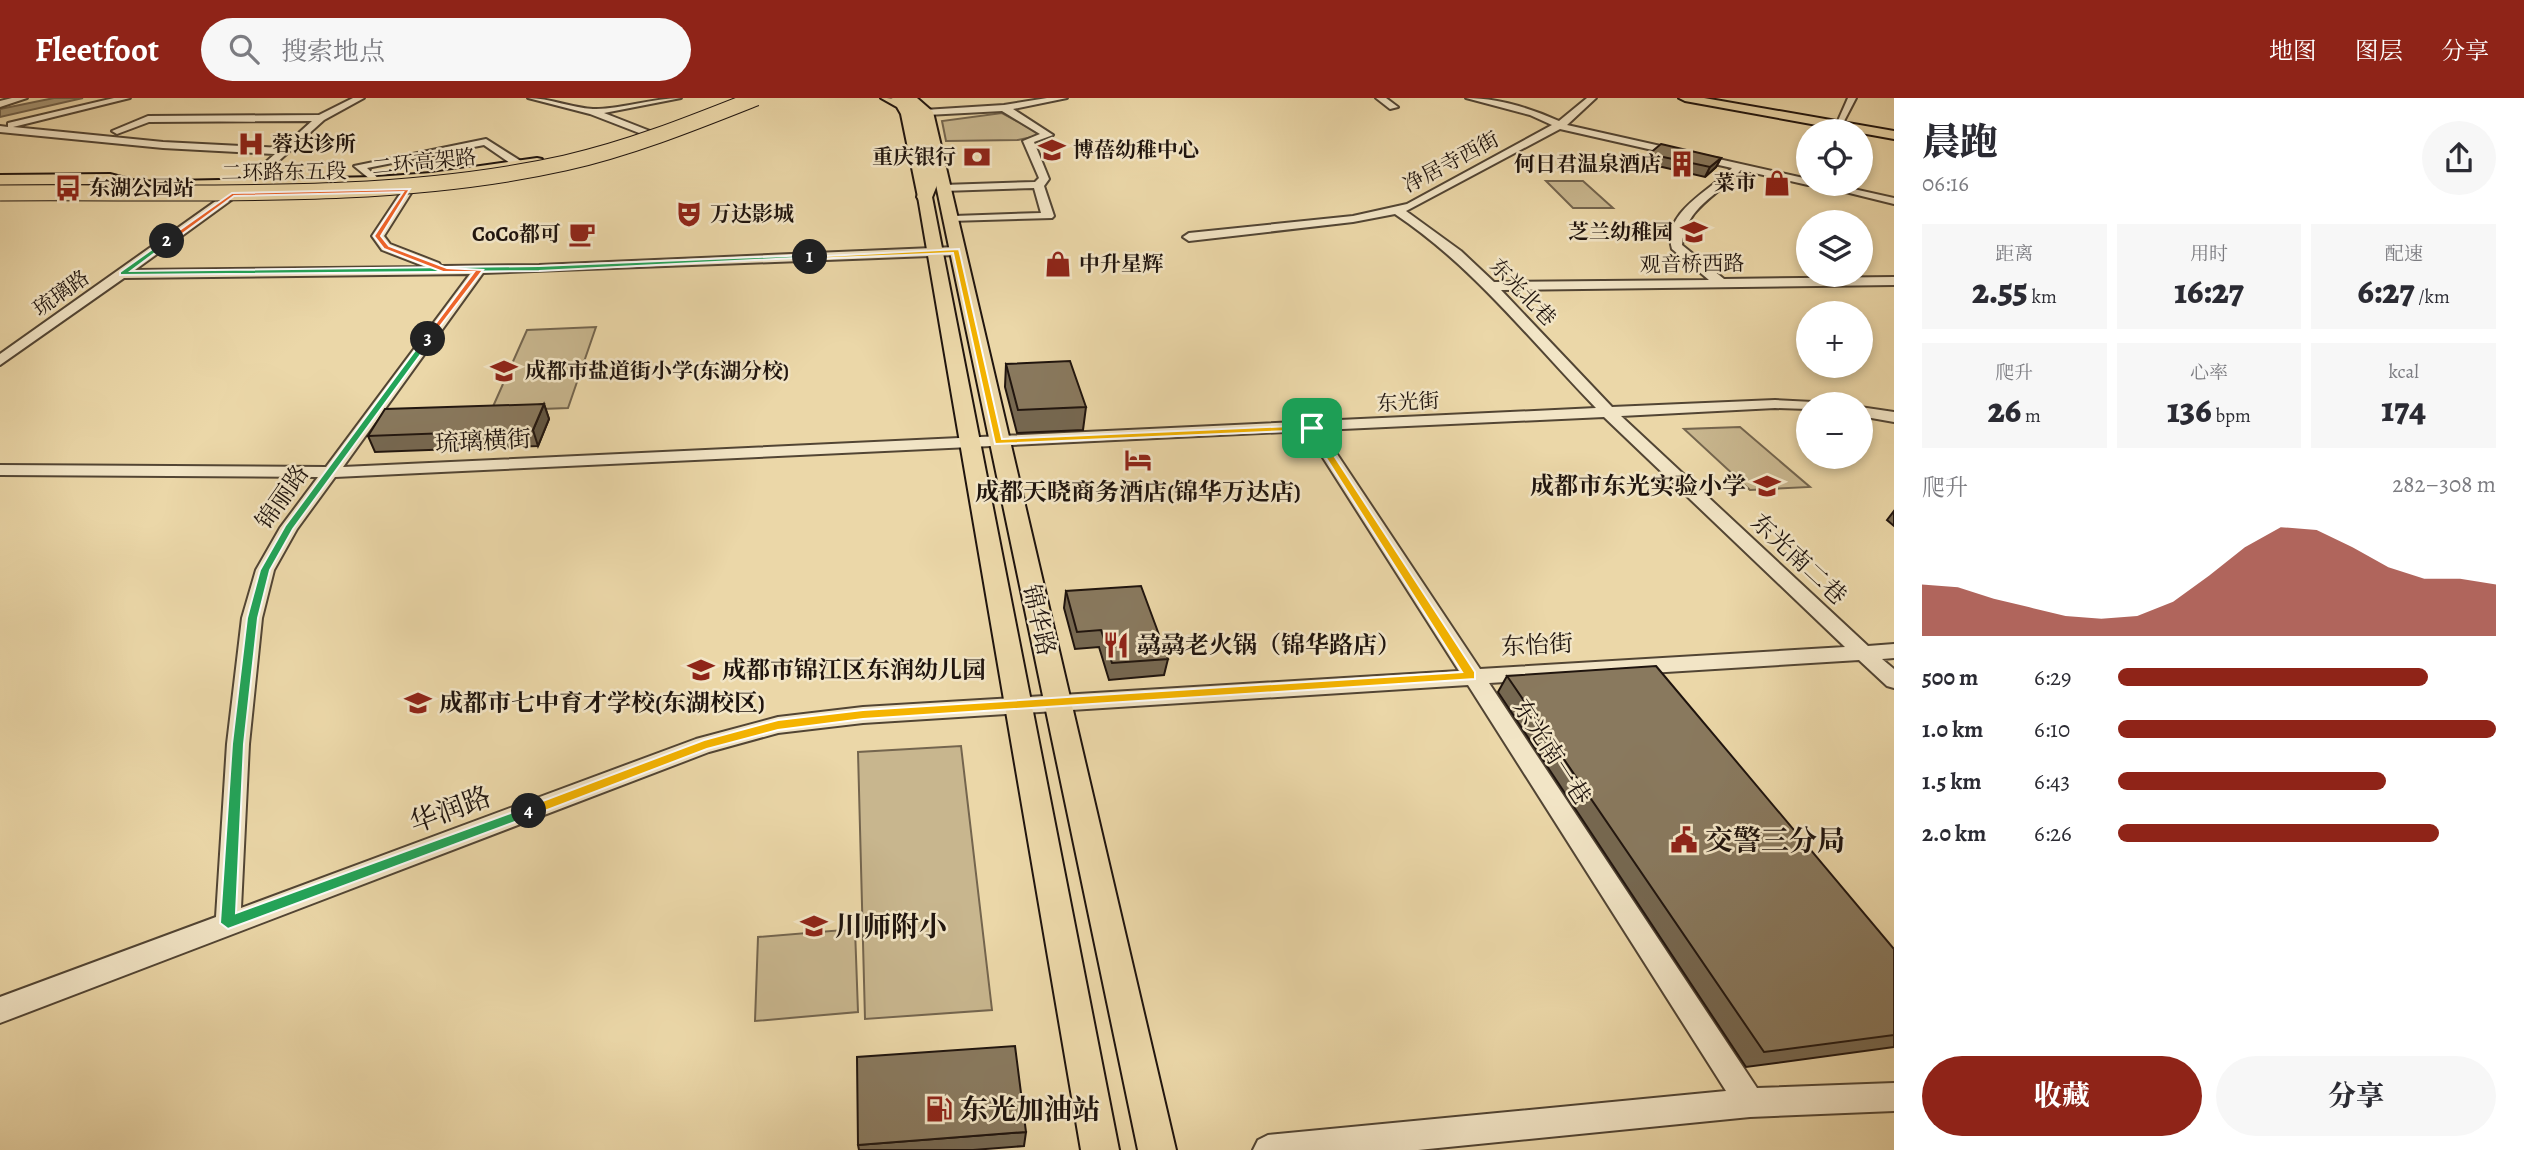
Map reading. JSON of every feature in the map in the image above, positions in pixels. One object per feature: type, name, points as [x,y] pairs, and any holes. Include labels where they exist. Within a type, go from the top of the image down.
[{"type":"highway","name":"二环高架路","points":[[0,183],[344,180],[448,173],[545,158],[603,144],[731,98]]},
{"type":"highway","name":"二环高架路","points":[[0,196],[344,190],[447,182],[504,174],[611,151],[756,98]]},
{"type":"highway","points":[[704,119],[765,98]]},
{"type":"highway","points":[[898,98],[913,106],[916,113],[934,193]]},
{"type":"highway","points":[[0,183],[19,180],[110,179],[142,191]]},
{"type":"highway","points":[[0,196],[104,199],[142,191]]},
{"type":"main road","name":"二环路东五段","points":[[142,191],[248,183],[376,181],[520,165],[552,160],[647,133],[738,98]]},
{"type":"main road","name":"二环路东五段","points":[[0,183],[232,195],[408,190],[491,182],[565,168],[659,142],[765,98]]},
{"type":"main road","name":"锦华路","points":[[887,98],[901,105],[907,114],[934,193]]},
{"type":"main road","points":[[1685,98],[1894,133]]},
{"type":"main road","points":[[1704,98],[1828,119]]},
{"type":"main road","name":"锦华路","points":[[918,105],[945,251],[969,443],[1100,1150]]},
{"type":"main road","points":[[1873,128],[1894,133]]},
{"type":"main road","name":"锦华路","points":[[945,251],[998,442],[1157,1150]]},
{"type":"street","points":[[0,104],[23,98]]},
{"type":"street","points":[[0,129],[126,98]]},
{"type":"street","points":[[117,131],[148,120],[321,118],[360,98]]},
{"type":"street","points":[[532,98],[593,112],[647,133]]},
{"type":"street","points":[[593,112],[677,98]]},
{"type":"street","points":[[918,105],[1004,108],[1063,98]]},
{"type":"street","points":[[1380,98],[1393,107]]},
{"type":"street","points":[[1470,98],[1551,116],[1559,125],[1796,178]]},
{"type":"street","name":"净居寺西街","points":[[1189,237],[1327,222],[1410,207],[1559,125],[1592,98]]},
{"type":"street","points":[[1841,119],[1852,98]]},
{"type":"street","points":[[193,119],[211,105]]},
{"type":"street","points":[[934,193],[1038,185],[1044,179],[1028,142],[1048,135],[1004,108]]},
{"type":"street","name":"净居寺西街","points":[[1396,210],[1394,204],[1551,116]]},
{"type":"street","name":"琉璃路","points":[[0,361],[248,183],[321,118]]},
{"type":"street","points":[[0,129],[163,145],[285,152]]},
{"type":"street","points":[[376,181],[359,166],[486,142],[520,165]]},
{"type":"street","points":[[1721,283],[1676,246],[1675,232],[1692,205],[1730,178],[1739,166]]},
{"type":"street","points":[[954,219],[1048,216],[1038,185]]},
{"type":"street","points":[[408,190],[378,236],[387,247],[446,270]]},
{"type":"street","points":[[1872,196],[1894,201]]},
{"type":"street","name":"东光北巷","points":[[1396,210],[1423,226],[1490,286],[1610,414]]},
{"type":"street","points":[[123,274],[479,270],[945,251]]},
{"type":"street","name":"锦丽路","points":[[228,923],[238,744],[252,618],[265,570],[276,549],[330,472],[479,270]]},
{"type":"street","name":"观音桥西路","points":[[1490,286],[1894,281]]},
{"type":"street","name":"东光街","points":[[969,443],[1796,405]]},
{"type":"street","points":[[1873,413],[1894,417]]},
{"type":"street","name":"东光南二巷","points":[[1610,414],[1894,681]]},
{"type":"street","name":"东光南一巷","points":[[1312,428],[1750,1103]]},
{"type":"street","name":"琉璃横街","points":[[0,470],[330,472],[969,443]]},
{"type":"street","name":"东怡街","points":[[1057,703],[1894,651]]},
{"type":"street","name":"华润路","points":[[0,1010],[704,745],[778,725],[802,722],[863,715],[1057,703]]},
{"type":"street","points":[[1268,1150],[1750,1103],[1894,1097]]},
{"type":"shaded area","points":[[54,98],[83,98],[0,117],[0,109]]},
{"type":"shaded area","points":[[1002,113],[1042,135],[1018,140],[946,141],[942,121]]},
{"type":"shaded area","points":[[1546,181],[1583,181],[1613,208],[1573,208]]},
{"type":"shaded area","points":[[596,327],[568,408],[491,411],[527,330]]},
{"type":"shaded area","points":[[1740,427],[1810,487],[1750,490],[1684,429]]},
{"type":"shaded area","points":[[961,746],[992,1010],[865,1019],[858,752]]},
{"type":"shaded area","points":[[855,929],[858,1012],[755,1021],[758,937]]},
{"type":"building","points":[[1661,144],[1721,158],[1710,167],[1649,154]]},
{"type":"building","points":[[1070,361],[1086,407],[1018,410],[1006,364]]},
{"type":"building","points":[[544,404],[533,430],[368,436],[385,409]]},
{"type":"building","points":[[1141,586],[1168,659],[1112,663],[1101,630],[1077,632],[1066,591]]},
{"type":"building","name":"交警三分局","points":[[1656,666],[1894,949],[1894,1035],[1764,1052],[1507,676]]},
{"type":"building","name":"东光加油站","points":[[1015,1046],[1026,1132],[858,1145],[857,1057]]},
{"type":"place","name":"蓉达诊所","points":[[251,144]]},
{"type":"place","name":"博蓓幼稚中心","points":[[1052,150]]},
{"type":"place","name":"重庆银行","points":[[977,157]]},
{"type":"place","name":"何日君温泉酒店","points":[[1682,164]]},
{"type":"place","name":"菜市","points":[[1777,183]]},
{"type":"place","name":"东湖公园站","points":[[68,188]]},
{"type":"place","name":"万达影城","points":[[689,214]]},
{"type":"place","name":"芝兰幼稚园","points":[[1694,232]]},
{"type":"place","name":"CoCo都可","points":[[582,234]]},
{"type":"place","name":"中升星辉","points":[[1058,264]]},
{"type":"place","name":"成都市盐道街小学(东湖分校)","points":[[504,371]]},
{"type":"place","name":"成都天晓商务酒店(锦华万达店)","points":[[1138,460]]},
{"type":"place","name":"成都市东光实验小学","points":[[1767,486]]},
{"type":"place","name":"骉骉老火锅（锦华路店）","points":[[1116,645]]},
{"type":"place","name":"成都市锦江区东润幼儿园","points":[[701,670]]},
{"type":"place","name":"成都市七中育才学校(东湖校区)","points":[[418,703]]},
{"type":"place","name":"交警三分局","points":[[1684,840]]},
{"type":"place","name":"川师附小","points":[[814,926]]},
{"type":"place","name":"东光加油站","points":[[939,1109]]},
{"type":"route","points":[[1312,428],[998,442],[956,251],[539,268],[446,270],[123,274],[232,195],[408,190],[378,236],[387,247],[446,270],[479,270],[289,528],[265,570],[252,618],[238,744],[228,923],[704,745],[778,725],[863,715],[1471,676],[1312,428]]}]
